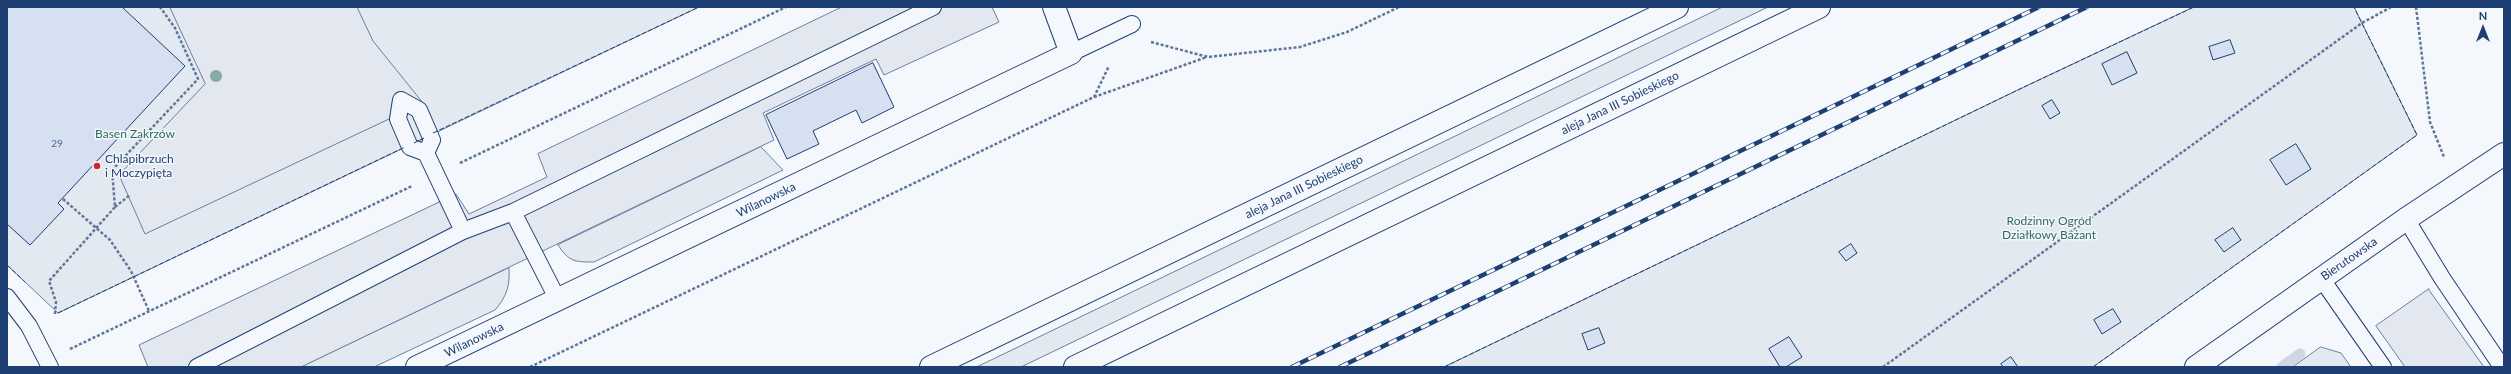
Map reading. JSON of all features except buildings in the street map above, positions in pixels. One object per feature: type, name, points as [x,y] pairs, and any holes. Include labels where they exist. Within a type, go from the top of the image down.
[{"type":"main road","points":[[1054,7],[1071,53]]},
{"type":"main road","name":"aleja Jana III Sobieskiego","points":[[931,367],[1676,7]]},
{"type":"main road","name":"aleja Jana III Sobieskiego","points":[[1075,367],[1819,7]]},
{"type":"main road","name":"Wilanowska","points":[[417,367],[1071,53]]},
{"type":"main road","name":"Bierutowska","points":[[2196,367],[2406,219],[2504,154]]},
{"type":"lane","points":[[196,367],[463,231],[513,212],[933,7]]},
{"type":"lane","points":[[1071,53],[1104,39],[1132,24]]},
{"type":"lane","points":[[426,153],[463,231]]},
{"type":"lane","points":[[513,212],[558,300]]},
{"type":"lane","points":[[2406,219],[2442,278],[2502,367]]},
{"type":"lane","points":[[2321,278],[2383,367]]},
{"type":"lane","points":[[7,298],[29,326],[48,363]]},
{"type":"path","points":[[115,207],[112,170],[198,79],[175,28],[160,7]]},
{"type":"path","points":[[48,363],[149,311],[786,7]]},
{"type":"path","points":[[530,367],[1094,97],[1208,57],[1300,47],[1347,32],[1399,7]]},
{"type":"path","points":[[1883,367],[2362,23],[2391,7]]},
{"type":"path","points":[[2416,7],[2430,122],[2437,143],[2460,184]]},
{"type":"path","points":[[1132,24],[1153,44],[1208,57]]},
{"type":"path","points":[[1094,97],[1113,57],[1104,39]]},
{"type":"path","points":[[49,281],[95,227],[115,207],[130,195]]},
{"type":"path","points":[[63,199],[110,240],[132,271],[149,311]]},
{"type":"green space","name":"Basen Zakrzów","points":[[7,7],[699,7],[58,313],[7,265]]},
{"type":"green space","points":[[1723,7],[1768,7],[1021,367],[977,367]]},
{"type":"green space","name":"Rodzinny Ogród Działkowy Bażant","points":[[2194,7],[2354,7],[2417,135],[2093,367],[1444,367],[2024,87]]},
{"type":"green space","points":[[761,147],[783,170],[594,262],[573,260],[562,251],[558,245]]},
{"type":"green space","points":[[509,268],[507,290],[495,310],[374,367],[301,367]]},
{"type":"green space","points":[[2321,347],[2341,353],[2351,367],[2293,367]]},
{"type":"shaded area","points":[[170,7],[357,7],[373,41],[423,103],[145,234],[119,175],[205,84]]},
{"type":"shaded area","points":[[842,7],[992,7],[999,22],[884,75],[876,59],[763,113],[774,140],[301,367],[148,367],[139,345],[456,194],[469,214],[547,177],[538,154]]},
{"type":"shaded area","points":[[2429,289],[2484,367],[2405,367],[2376,326]]},
{"type":"waterway","points":[[2282,367],[2300,354]]},
{"type":"railway","points":[[1292,367],[2039,7]]},
{"type":"railway","points":[[1340,367],[2087,7]]},
{"type":"fence","points":[[433,133],[699,7]]},
{"type":"fence","points":[[1444,367],[2024,87],[2194,7]]},
{"type":"fence","points":[[2093,367],[2417,135],[2354,7]]},
{"type":"fence","points":[[414,143],[424,138]]},
{"type":"fence","points":[[58,313],[405,147]]},
{"type":"fence","points":[[7,265],[25,282]]},
{"type":"place","name":"Chlapibrzuch i Moczypięta","points":[[97,166]]}]
